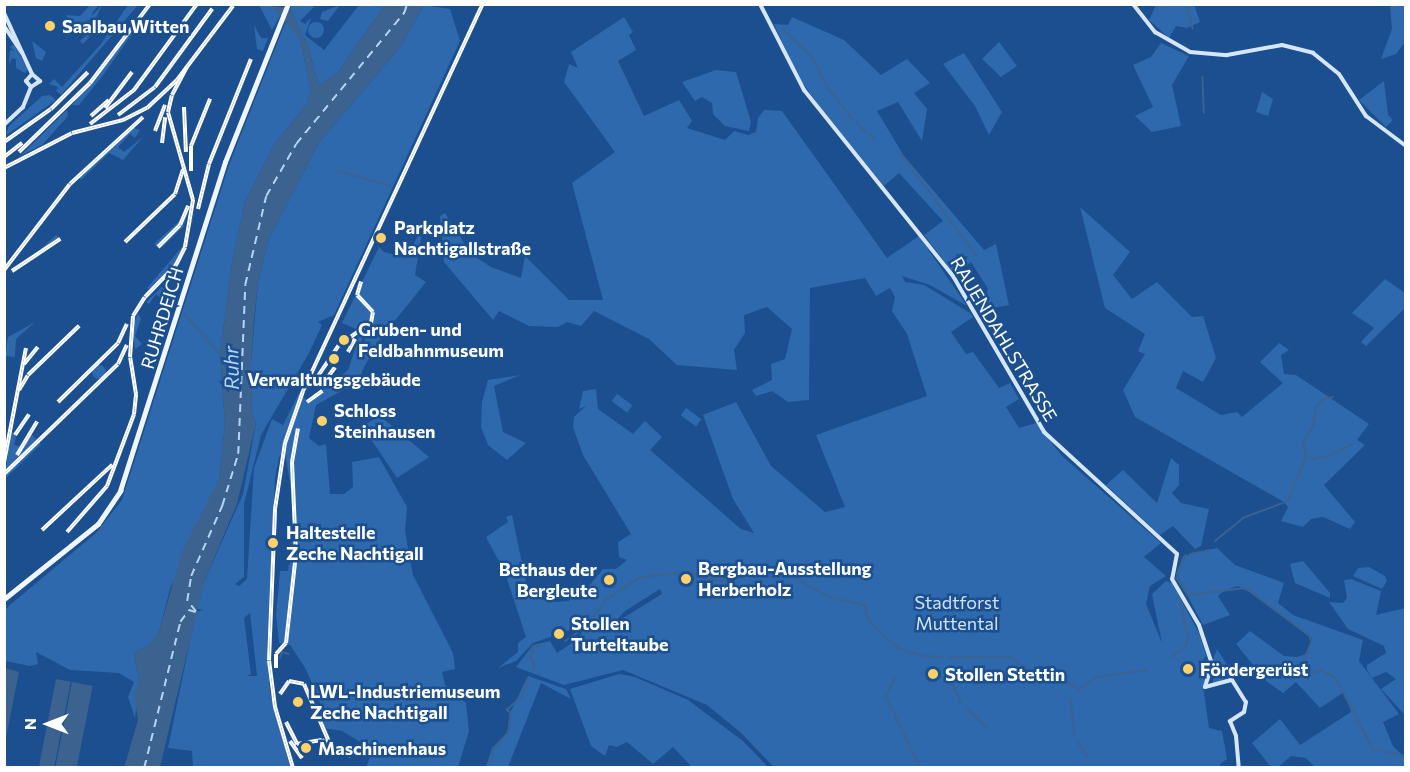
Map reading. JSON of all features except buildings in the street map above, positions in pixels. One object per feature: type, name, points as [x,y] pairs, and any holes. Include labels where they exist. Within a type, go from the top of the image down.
[{"type":"main road","name":"RUHRDEICH","points":[[4,599],[91,530],[120,491],[225,162],[288,5]]},
{"type":"street","name":"RAUENDAHLSTRASSE","points":[[760,4],[804,90],[953,276],[1044,432],[1177,554],[1172,579],[1199,625],[1212,664],[1205,687],[1232,680],[1246,702],[1244,712],[1230,721],[1236,736],[1239,768]]},
{"type":"street","points":[[1133,4],[1155,32],[1190,52],[1227,55],[1282,45],[1313,53],[1339,74],[1366,116],[1406,146]]},
{"type":"street","points":[[4,13],[32,74],[39,81],[31,87],[23,107],[4,125]]},
{"type":"street","points":[[4,26],[13,34]]},
{"type":"street","points":[[31,87],[26,81],[32,74]]},
{"type":"green space","points":[[1194,4],[1200,22],[1187,28],[1176,26],[1169,38],[1149,20],[1156,5]]},
{"type":"green space","points":[[90,5],[99,5],[92,16],[102,5],[95,20],[99,23],[94,30],[91,28],[92,34],[83,44],[80,41],[87,34],[82,31],[74,34],[89,24],[73,33],[66,15],[80,16]]},
{"type":"green space","points":[[128,5],[138,5],[61,95],[56,91],[58,87],[49,84],[54,79],[62,87],[101,44]]},
{"type":"green space","points":[[152,5],[104,74],[79,105],[72,105]]},
{"type":"green space","points":[[259,5],[271,5],[281,14],[272,30]]},
{"type":"green space","points":[[292,5],[316,5],[300,21],[305,24],[311,18],[305,35],[324,50],[359,5],[385,5],[338,72],[319,86],[308,46],[290,9]]},
{"type":"green space","points":[[340,5],[328,21],[320,19],[322,12]]},
{"type":"green space","points":[[424,5],[450,9],[460,41],[334,315],[318,322],[322,325],[309,353],[261,435],[244,504],[244,577],[235,584],[239,586],[247,579],[254,468],[272,419],[283,425],[299,393],[308,401],[348,370],[361,331],[342,323],[379,247],[384,252],[406,258],[423,227],[415,275],[426,282],[377,343],[362,371],[363,390],[345,389],[316,405],[309,438],[319,446],[326,444],[330,494],[344,494],[353,487],[352,462],[379,457],[407,507],[405,531],[413,575],[453,653],[455,669],[442,672],[445,685],[466,703],[469,731],[458,767],[366,767],[372,753],[367,746],[342,731],[324,728],[319,698],[304,666],[290,645],[279,643],[276,615],[280,571],[288,571],[295,515],[285,452],[279,457],[275,478],[267,651],[270,692],[290,767],[193,767],[192,751],[168,748],[196,612],[204,610],[197,609],[204,582],[243,494],[256,423],[252,414],[251,363],[258,281],[269,239],[318,144],[401,46]],"holes":[[[250,613],[257,676],[247,676],[251,674],[244,618]]]},
{"type":"green space","points":[[1390,5],[1405,5],[1405,42],[1396,54],[1381,59],[1392,29]]},
{"type":"green space","name":"Stadtforst Muttental","points":[[624,17],[633,32],[629,35],[636,50],[618,61],[644,116],[679,100],[692,121],[687,128],[725,140],[734,131],[748,135],[756,132],[758,118],[764,110],[782,111],[887,258],[919,236],[967,306],[930,285],[902,276],[905,282],[924,285],[970,313],[973,317],[951,332],[966,354],[973,352],[999,388],[1010,383],[1019,399],[1006,407],[1019,428],[1036,423],[1062,456],[1161,543],[1144,557],[1166,576],[1150,586],[1146,604],[1162,643],[1152,594],[1166,581],[1172,583],[1199,633],[1210,668],[1203,686],[1209,728],[1222,731],[1227,759],[1220,764],[1221,767],[774,767],[740,732],[707,705],[623,670],[564,685],[516,667],[533,645],[550,641],[557,653],[578,639],[587,624],[533,643],[516,661],[498,668],[518,652],[518,643],[526,637],[505,573],[486,537],[508,522],[506,517],[512,515],[528,592],[539,587],[555,602],[569,601],[580,582],[588,587],[603,569],[616,569],[627,560],[619,557],[618,542],[631,534],[583,455],[573,427],[574,417],[586,406],[579,409],[583,391],[596,389],[598,409],[633,434],[645,421],[662,437],[650,450],[741,529],[754,533],[733,499],[703,415],[736,402],[771,466],[825,512],[845,507],[816,435],[927,396],[907,334],[892,311],[895,297],[890,288],[876,296],[865,278],[810,288],[809,400],[788,402],[772,391],[756,396],[752,390],[772,380],[771,364],[785,359],[792,329],[767,307],[744,315],[745,333],[734,350],[737,370],[677,365],[649,339],[594,311],[581,326],[567,322],[558,327],[529,326],[499,311],[493,320],[444,262],[440,216],[445,213],[471,254],[491,267],[521,278],[525,256],[569,300],[603,300],[572,183],[615,152],[564,82],[569,64],[578,68],[571,52]],"holes":[[[660,589],[662,594],[612,625],[625,611]]]},
{"type":"green space","points":[[792,17],[844,40],[881,75],[907,59],[930,83],[914,93],[927,109],[922,141],[898,102],[877,111],[904,156],[984,250],[996,244],[1009,305],[988,309],[987,287],[971,262],[955,275],[924,235],[943,221],[899,173],[884,186],[820,107],[797,75],[774,24],[788,25]]},
{"type":"green space","points":[[286,21],[300,39],[311,89],[307,104],[274,145],[245,202],[232,263],[220,354],[225,424],[219,480],[170,589],[159,632],[151,643],[134,653],[139,680],[135,718],[128,697],[134,682],[119,673],[70,670],[36,652],[38,664],[30,666],[5,661],[4,610],[96,533],[122,500],[229,165]]},
{"type":"green space","points":[[313,22],[319,22],[324,30],[322,36],[313,38],[308,33],[308,27]]},
{"type":"green space","points":[[254,25],[261,38],[268,38],[263,51],[257,49]]},
{"type":"green space","points":[[32,41],[46,52],[42,61],[36,58]]},
{"type":"green space","points":[[999,42],[1017,66],[1001,77],[982,59]]},
{"type":"green space","points":[[1161,43],[1189,56],[1172,85],[1181,126],[1152,132],[1135,116],[1153,107],[1133,65],[1151,57]]},
{"type":"green space","points":[[14,44],[28,69],[25,73],[16,68],[16,59],[12,58],[9,65],[10,50],[14,51],[10,47]]},
{"type":"green space","points":[[964,53],[1002,112],[989,135],[975,106],[943,64]]},
{"type":"green space","points":[[716,70],[736,72],[751,122],[749,131],[725,126],[713,114],[712,103],[702,97],[695,101],[682,82]]},
{"type":"green space","points":[[1384,81],[1388,115],[1393,120],[1386,127],[1359,100]]},
{"type":"green space","points":[[1262,92],[1273,99],[1268,116],[1256,112]]},
{"type":"green space","points":[[50,95],[56,100],[5,136],[9,126],[42,96]]},
{"type":"green space","points":[[67,110],[68,116],[42,145],[20,156]]},
{"type":"green space","points":[[128,129],[140,130],[135,138],[130,134],[118,147],[124,152],[143,137],[123,160],[109,153],[81,180],[79,177]]},
{"type":"green space","points":[[1080,207],[1130,252],[1113,275],[1132,299],[1157,282],[1192,317],[1203,316],[1216,358],[1203,382],[1183,371],[1176,388],[1221,415],[1237,412],[1242,417],[1283,383],[1260,362],[1279,343],[1289,350],[1281,355],[1284,374],[1296,375],[1369,424],[1357,440],[1365,445],[1324,485],[1355,522],[1350,529],[1323,517],[1311,519],[1303,527],[1281,521],[1288,507],[1284,502],[1135,417],[1123,390],[1145,354],[1138,351],[1145,334],[1105,308]]},
{"type":"green space","points":[[196,208],[181,260],[160,283],[151,290],[147,288],[182,247]]},
{"type":"green space","points":[[188,213],[183,227],[160,249],[154,244]]},
{"type":"green space","points":[[56,235],[61,239],[32,261],[31,258]]},
{"type":"green space","points":[[1385,279],[1405,293],[1405,308],[1366,346],[1361,342],[1374,328],[1352,313]]},
{"type":"green space","points":[[162,287],[172,298],[171,304],[168,306],[156,294],[149,304],[146,302]]},
{"type":"green space","points":[[138,313],[141,319],[135,336],[142,344],[135,349],[132,327]]},
{"type":"green space","points":[[35,322],[16,339],[15,357],[5,356],[8,337]]},
{"type":"green space","points":[[96,365],[102,365],[106,372],[102,379],[96,379],[92,375],[92,369]]},
{"type":"green space","points":[[520,375],[494,386],[503,432],[526,443],[507,460],[488,445],[481,427],[482,402],[488,380]]},
{"type":"green space","points":[[617,394],[632,405],[627,412],[612,401]]},
{"type":"green space","points":[[686,408],[701,419],[696,426],[681,415]]},
{"type":"green space","points":[[380,416],[429,457],[397,478],[362,426]]},
{"type":"green space","points":[[10,432],[17,433],[14,445],[22,447],[29,432],[41,444],[5,479]]},
{"type":"green space","points":[[1171,458],[1179,465],[1179,485],[1172,493],[1181,503],[1209,509],[1201,546],[1195,549],[1173,526],[1160,535],[1106,485],[1123,470],[1157,503]]},
{"type":"green space","points":[[1217,548],[1235,565],[1284,583],[1278,603],[1293,615],[1363,640],[1359,661],[1399,714],[1383,722],[1393,746],[1405,758],[1405,767],[1315,767],[1306,758],[1291,756],[1278,767],[1271,767],[1252,743],[1280,719],[1300,745],[1351,712],[1344,692],[1320,708],[1296,682],[1283,693],[1266,681],[1236,644],[1250,631],[1284,656],[1297,657],[1306,654],[1312,638],[1249,592],[1238,586],[1225,590],[1218,596],[1230,615],[1203,625],[1176,574],[1183,556]]},
{"type":"green space","points":[[1303,561],[1330,593],[1330,598],[1295,583],[1290,564]]},
{"type":"green space","points":[[1369,567],[1385,576],[1387,581],[1382,589],[1353,576],[1358,568]]},
{"type":"green space","points":[[1351,579],[1381,591],[1376,615],[1405,608],[1405,715],[1381,689],[1396,679],[1386,672],[1372,678],[1367,670],[1367,665],[1386,653],[1384,646],[1348,629],[1329,602],[1343,603],[1347,598],[1344,580]]},
{"type":"green space","points":[[1217,649],[1234,675],[1213,684],[1213,659]]},
{"type":"green space","points":[[619,674],[635,677],[688,700],[743,741],[768,767],[692,767],[673,747],[653,764],[627,742],[617,747],[609,745],[605,756],[591,746],[570,689]]},
{"type":"green space","points":[[528,676],[566,689],[571,699],[541,683],[508,767],[486,767],[492,748],[508,732],[509,715]]},
{"type":"water","name":"Ruhr","points":[[271,5],[290,9],[308,46],[319,86],[338,72],[385,5],[424,5],[401,46],[318,144],[269,239],[258,281],[254,320],[251,363],[252,414],[256,423],[237,504],[204,582],[160,767],[124,768],[138,720],[134,694],[139,680],[134,653],[151,643],[159,632],[182,551],[219,480],[225,424],[220,354],[232,263],[245,202],[274,145],[307,104],[311,89],[300,39]]},
{"type":"water","points":[[4,668],[19,672],[5,743]]},
{"type":"water","points":[[56,679],[71,682],[54,768],[39,767]]},
{"type":"water","points":[[72,682],[93,686],[77,768],[55,767]]},
{"type":"waterway","points":[[1187,4],[1193,28]]},
{"type":"waterway","points":[[783,29],[813,58],[827,87],[853,119]]},
{"type":"waterway","points":[[1203,77],[1204,113]]},
{"type":"waterway","points":[[857,122],[865,131]]},
{"type":"waterway","points":[[870,134],[875,140]]},
{"type":"waterway","points":[[900,154],[933,196]]},
{"type":"waterway","points":[[304,166],[311,168]]},
{"type":"waterway","points":[[338,171],[391,186]]},
{"type":"waterway","points":[[935,200],[977,256]]},
{"type":"waterway","name":"Ruhr","points":[[184,313],[219,352]]},
{"type":"waterway","points":[[1215,541],[1243,518],[1288,501],[1306,456],[1303,444],[1314,424],[1316,408],[1322,400],[1333,397]]},
{"type":"waterway","points":[[1306,456],[1313,459],[1328,456],[1352,445]]},
{"type":"waterway","points":[[1190,554],[1210,550]]},
{"type":"waterway","points":[[1186,555],[1177,578],[1188,595]]},
{"type":"waterway","points":[[757,570],[776,568],[830,597],[865,605],[869,621],[898,648],[922,656],[942,657]]},
{"type":"waterway","points":[[740,578],[753,570]]},
{"type":"waterway","points":[[565,641],[583,629],[607,599],[641,577],[691,572],[706,578]]},
{"type":"waterway","points":[[708,579],[731,581]]},
{"type":"waterway","points":[[1187,595],[1246,588],[1310,636],[1312,642],[1303,663],[1315,673],[1321,670],[1336,678],[1373,749],[1406,756]]},
{"type":"waterway","points":[[1171,657],[1185,648],[1188,638],[1180,599]]},
{"type":"waterway","points":[[533,670],[535,666],[530,658],[534,647],[544,645]]},
{"type":"waterway","points":[[280,658],[282,652],[289,654]]},
{"type":"waterway","points":[[949,657],[1010,657],[1031,672],[1060,678],[1079,689],[1097,677],[1149,670]]},
{"type":"waterway","points":[[950,676],[961,703]]},
{"type":"waterway","points":[[896,678],[886,696],[921,768]]},
{"type":"waterway","points":[[489,768],[493,750],[508,733],[511,714],[507,710],[522,696],[528,680]]},
{"type":"waterway","points":[[1071,699],[1075,735]]},
{"type":"waterway","points":[[967,709],[987,727]]},
{"type":"waterway","points":[[1078,742],[1087,756]]},
{"type":"waterway","points":[[1093,764],[1097,768]]},
{"type":"ferry route","points":[[144,768],[180,622],[189,610],[196,612],[187,601],[191,576],[222,506],[238,454],[245,285],[266,196],[296,144],[404,13],[407,4]]},
{"type":"railway","points":[[19,152],[90,83],[150,4]]},
{"type":"railway","points":[[90,124],[134,90],[197,4]]},
{"type":"railway","points":[[293,768],[275,707],[269,660],[275,509],[285,443],[303,391],[483,4]]},
{"type":"railway","points":[[4,168],[72,133],[123,120],[147,108],[177,80],[233,6]]},
{"type":"railway","points":[[118,115],[155,87],[212,9]]},
{"type":"railway","points":[[198,209],[209,164],[251,59]]},
{"type":"railway","points":[[67,532],[107,486],[134,414],[136,394],[130,357],[133,316],[145,297],[176,265],[185,247],[193,200],[168,112],[172,95],[187,67]]},
{"type":"railway","points":[[4,142],[51,109],[88,72]]},
{"type":"railway","points":[[105,108],[132,72]]},
{"type":"railway","points":[[191,171],[191,146],[210,99]]},
{"type":"railway","points":[[91,116],[109,100]]},
{"type":"railway","points":[[155,131],[165,105]]},
{"type":"railway","points":[[184,107],[186,152]]},
{"type":"railway","points":[[4,270],[70,184],[143,117]]},
{"type":"railway","points":[[162,143],[165,117]]},
{"type":"railway","points":[[4,157],[22,143]]},
{"type":"railway","points":[[125,242],[175,194],[183,169]]},
{"type":"railway","points":[[158,247],[180,225],[188,206]]},
{"type":"railway","points":[[12,271],[60,239]]},
{"type":"railway","points":[[318,376],[339,345],[371,323],[373,312],[357,295],[361,282]]},
{"type":"railway","points":[[58,402],[118,343],[127,324]]},
{"type":"railway","points":[[19,390],[28,375],[79,326]]},
{"type":"railway","points":[[348,352],[355,339]]},
{"type":"railway","points":[[4,474],[118,364],[127,345]]},
{"type":"railway","points":[[24,364],[38,347]]},
{"type":"railway","points":[[4,462],[26,348]]},
{"type":"railway","points":[[325,381],[335,367]]},
{"type":"railway","points":[[307,402],[322,391]]},
{"type":"railway","points":[[15,435],[29,414]]},
{"type":"railway","points":[[17,455],[37,422]]},
{"type":"railway","points":[[276,668],[276,654],[286,643],[296,554],[292,462],[298,429]]},
{"type":"railway","points":[[42,530],[112,465]]},
{"type":"railway","points":[[280,694],[289,681],[304,684],[330,744]]},
{"type":"railway","points":[[286,722],[297,744],[322,740],[351,756]]},
{"type":"railway","points":[[290,741],[302,758]]},
{"type":"place","name":"Saalbau Witten","points":[[50,26]]},
{"type":"place","name":"Parkplatz Nachtigallstraße","points":[[381,238]]},
{"type":"place","name":"Gruben- und Feldbahnmuseum","points":[[344,340]]},
{"type":"place","name":"Verwaltungsgebäude","points":[[334,359]]},
{"type":"place","name":"Schloss Steinhausen","points":[[322,421]]},
{"type":"place","name":"Haltestelle Zeche Nachtigall","points":[[273,543]]},
{"type":"place","name":"Bergbau-Ausstellung Herberholz","points":[[686,579]]},
{"type":"place","name":"Bethaus der Bergleute","points":[[609,580]]},
{"type":"place","name":"Stollen Turteltaube","points":[[559,634]]},
{"type":"place","name":"Fördergerüst","points":[[1188,669]]},
{"type":"place","name":"Stollen Stettin","points":[[933,674]]},
{"type":"place","name":"LWL-Industriemuseum Zeche Nachtigall","points":[[298,702]]},
{"type":"place","name":"Maschinenhaus","points":[[306,748]]}]
